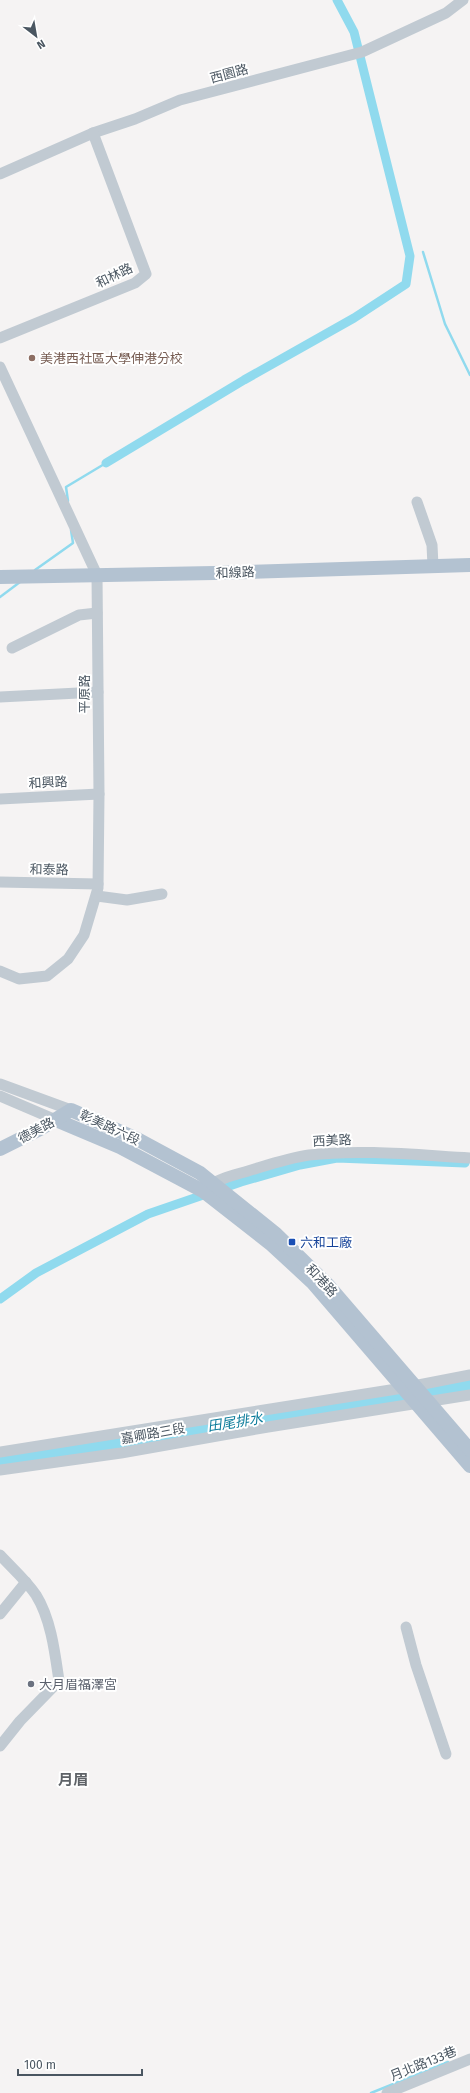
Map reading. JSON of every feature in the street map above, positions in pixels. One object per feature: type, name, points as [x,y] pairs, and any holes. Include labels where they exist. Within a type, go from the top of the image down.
[{"type":"main road","name":"和線路","points":[[0,577],[470,565]]},
{"type":"main road","name":"德美路","points":[[0,1149],[56,1120],[71,1110]]},
{"type":"main road","name":"彰美路六段","points":[[71,1110],[137,1139],[200,1173],[212,1192]]},
{"type":"main road","name":"彰美路六段","points":[[56,1120],[130,1152],[212,1192]]},
{"type":"main road","points":[[130,1152],[137,1139]]},
{"type":"main road","name":"和港路","points":[[212,1192],[312,1282],[470,1450]]},
{"type":"main road","name":"和港路","points":[[417,1395],[470,1466]]},
{"type":"street","name":"西園路","points":[[0,174],[93,133],[135,119],[180,100],[362,52],[446,12],[463,0]]},
{"type":"street","name":"和林路","points":[[0,338],[135,283],[146,274],[93,133]]},
{"type":"street","name":"平原路","points":[[0,367],[97,575],[98,692],[98,884],[97,896],[84,935],[68,959],[47,976],[19,979],[0,971]]},
{"type":"street","points":[[417,502],[432,545],[433,566]]},
{"type":"street","points":[[12,648],[79,615],[97,614]]},
{"type":"street","points":[[0,697],[98,692]]},
{"type":"street","name":"和興路","points":[[0,799],[98,794]]},
{"type":"street","name":"和泰路","points":[[0,882],[98,884]]},
{"type":"street","points":[[97,896],[127,900],[162,894]]},
{"type":"street","name":"彰美路六段","points":[[0,1084],[71,1110]]},
{"type":"street","name":"彰美路六段","points":[[0,1096],[56,1120]]},
{"type":"street","name":"西美路","points":[[212,1192],[279,1162],[308,1155],[343,1152],[470,1158]]},
{"type":"street","points":[[417,1395],[470,1375]]},
{"type":"street","points":[[417,1395],[470,1395]]},
{"type":"street","name":"嘉卿路三段","points":[[0,1452],[417,1395]]},
{"type":"street","name":"嘉卿路三段","points":[[0,1470],[121,1452],[268,1427],[417,1395]]},
{"type":"street","points":[[0,1556],[26,1582],[36,1596],[47,1622],[55,1651],[59,1681],[20,1721],[0,1746]]},
{"type":"street","points":[[0,1614],[26,1582]]},
{"type":"street","points":[[406,1627],[446,1754]]},
{"type":"street","name":"月北路133巷","points":[[386,2093],[470,2059]]},
{"type":"water","points":[[470,1381],[470,1391],[447,1395],[439,1386]]},
{"type":"waterway","points":[[106,463],[244,380],[354,318],[406,284],[410,256],[354,32],[337,0]]},
{"type":"waterway","points":[[423,252],[445,324],[470,375]]},
{"type":"waterway","points":[[68,501],[66,487],[106,463]]},
{"type":"waterway","points":[[35,570],[73,543],[71,530]]},
{"type":"waterway","points":[[0,597],[20,582]]},
{"type":"waterway","points":[[0,1299],[36,1273],[148,1214],[241,1182],[300,1165],[337,1158],[465,1163]]},
{"type":"waterway","name":"田尾排水","points":[[0,1462],[222,1423],[470,1386]]},
{"type":"waterway","points":[[371,2093],[448,2062]]},
{"type":"place","name":"美港西社區大學伸港分校","points":[[32,358]]},
{"type":"place","name":"六和工廠","points":[[292,1242]]},
{"type":"place","name":"大月眉福澤宮","points":[[31,1684]]},
{"type":"district","name":"月眉","points":[[73,1780]]}]
